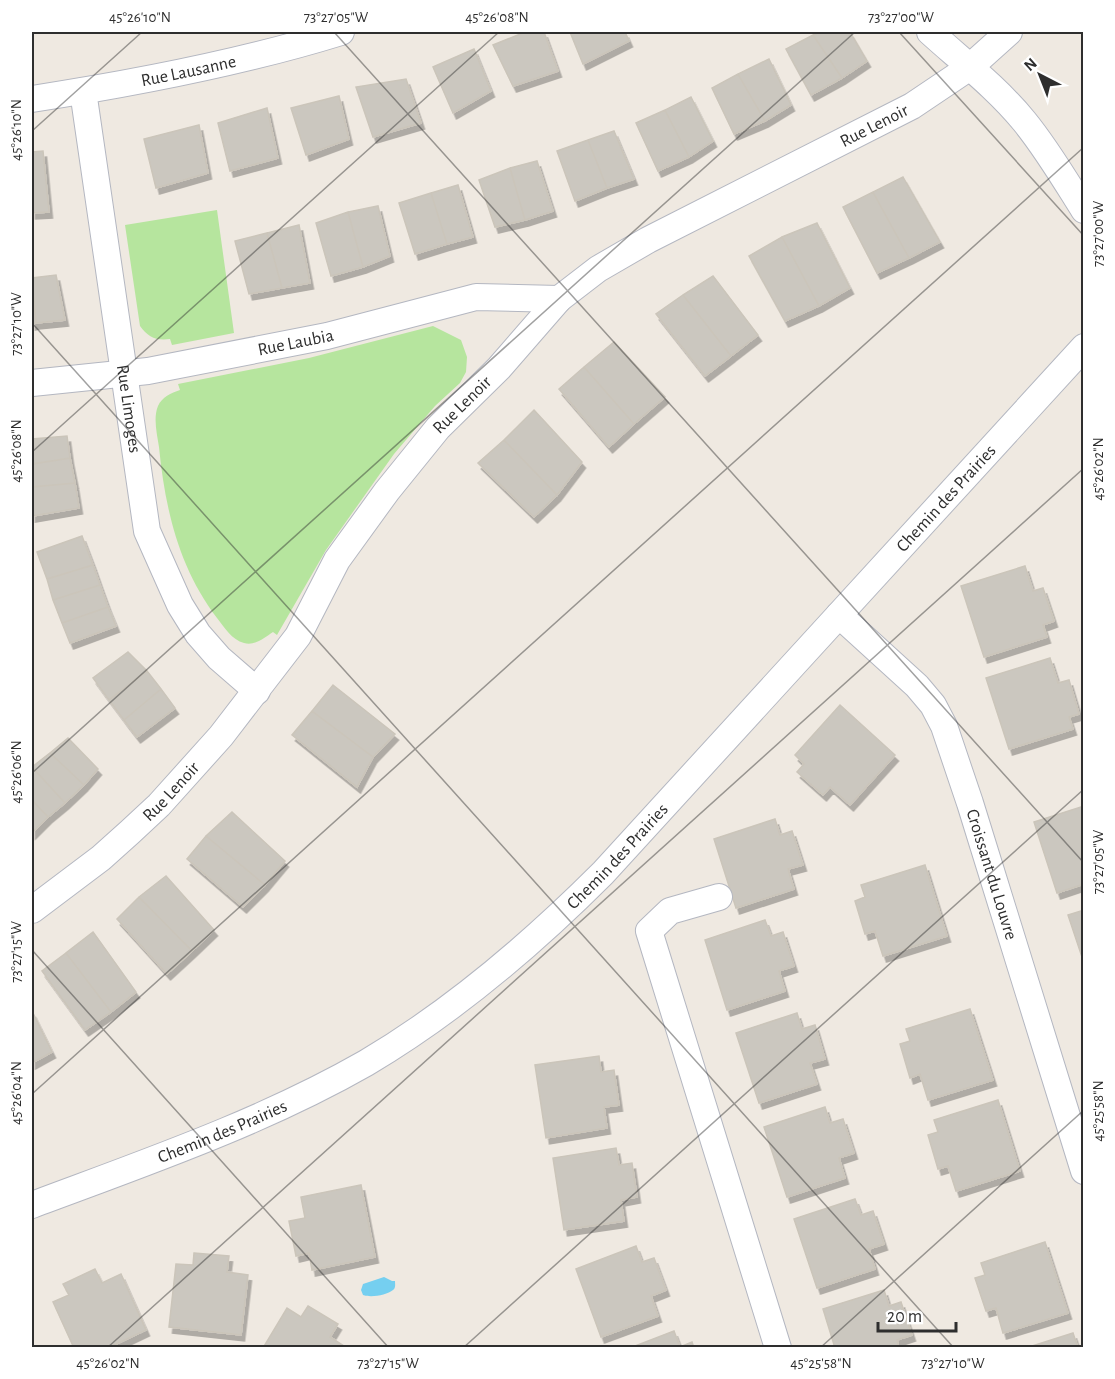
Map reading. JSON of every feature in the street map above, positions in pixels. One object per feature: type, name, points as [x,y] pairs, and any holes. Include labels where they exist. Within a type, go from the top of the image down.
[{"type":"street","name":"Rue Lausanne","points":[[32,99],[115,86],[341,32]]},
{"type":"street","points":[[930,32],[970,67],[1024,121],[1083,210]]},
{"type":"street","name":"Rue Lenoir","points":[[32,910],[101,858],[159,805],[221,736],[298,636],[338,560],[387,491],[438,428],[499,368],[559,299],[598,269],[648,240],[912,106],[970,67],[1009,32]]},
{"type":"street","name":"Rue Limoges","points":[[83,91],[147,531],[180,605],[198,634],[219,658],[257,691]]},
{"type":"street","name":"Rue Laubia","points":[[32,383],[125,374],[327,336],[476,297],[559,299]]},
{"type":"street","name":"Chemin des Prairies","points":[[32,1205],[146,1162],[290,1102],[382,1053],[464,997],[519,954],[588,888],[1083,347]]},
{"type":"street","name":"Croissant du Louvre","points":[[839,615],[917,686],[928,698],[944,726],[970,803],[1083,1171]]},
{"type":"street","points":[[719,897],[670,911],[649,930],[778,1347]]},
{"type":"green space","points":[[217,210],[234,333],[172,345],[170,339],[153,337],[140,326],[125,225]]},
{"type":"green space","points":[[433,326],[461,340],[467,357],[466,372],[460,383],[435,406],[394,454],[326,550],[277,635],[273,632],[252,643],[244,643],[236,639],[225,629],[204,599],[176,537],[165,493],[156,431],[156,416],[160,403],[167,396],[180,390],[178,384],[309,358]]},
{"type":"water","points":[[384,1277],[395,1281],[393,1290],[379,1296],[363,1295],[361,1290],[363,1284]]},
{"type":"building","points":[[525,32],[544,32],[558,71],[513,86],[493,45]]},
{"type":"building","points":[[570,32],[625,32],[629,41],[583,64]]},
{"type":"building","points":[[820,32],[850,32],[867,61],[842,78],[813,35]]},
{"type":"building","points":[[813,35],[842,78],[811,95],[786,49]]},
{"type":"building","points":[[474,49],[491,91],[453,113],[433,67]]},
{"type":"building","points":[[769,59],[791,105],[765,121],[738,74]]},
{"type":"building","points":[[738,74],[765,121],[734,134],[712,88]]},
{"type":"building","points":[[406,79],[421,123],[373,137],[356,87]]},
{"type":"building","points":[[339,96],[349,139],[306,155],[291,108]]},
{"type":"building","points":[[691,97],[713,141],[689,157],[665,110]]},
{"type":"building","points":[[267,108],[278,158],[230,171],[218,123]]},
{"type":"building","points":[[665,110],[689,157],[658,171],[636,123]]},
{"type":"building","points":[[199,125],[208,173],[156,188],[144,139]]},
{"type":"building","points":[[614,131],[634,179],[607,188],[588,140]]},
{"type":"building","points":[[588,140],[607,188],[575,201],[557,151]]},
{"type":"building","points":[[43,151],[49,212],[32,213],[32,152]]},
{"type":"building","points":[[537,161],[553,211],[525,220],[510,168]]},
{"type":"building","points":[[510,168],[525,220],[495,227],[479,180]]},
{"type":"building","points":[[903,177],[940,242],[909,258],[873,192]]},
{"type":"building","points":[[458,185],[473,237],[447,244],[431,193]]},
{"type":"building","points":[[873,192],[909,258],[877,273],[843,207]]},
{"type":"building","points":[[431,193],[447,244],[415,254],[399,203]]},
{"type":"building","points":[[378,206],[390,256],[363,267],[348,212]]},
{"type":"building","points":[[348,212],[363,267],[331,276],[316,223]]},
{"type":"building","points":[[817,223],[850,288],[819,306],[782,237]]},
{"type":"building","points":[[299,225],[310,283],[282,288],[267,233]]},
{"type":"building","points":[[267,233],[282,288],[249,294],[235,241]]},
{"type":"building","points":[[782,237],[819,306],[785,321],[749,256]]},
{"type":"building","points":[[56,275],[65,320],[36,323],[32,278]]},
{"type":"building","points":[[713,276],[758,335],[731,356],[683,295]]},
{"type":"building","points":[[32,285],[36,323],[32,324]]},
{"type":"building","points":[[683,295],[731,356],[705,376],[656,314]]},
{"type":"building","points":[[614,342],[665,397],[634,424],[584,367]]},
{"type":"building","points":[[584,367],[634,424],[609,447],[559,389]]},
{"type":"building","points":[[534,410],[582,462],[557,495],[504,440]]},
{"type":"building","points":[[67,436],[70,458],[32,464],[32,439]]},
{"type":"building","points":[[504,440],[557,495],[534,517],[478,463]]},
{"type":"building","points":[[70,458],[75,483],[32,487],[32,464]]},
{"type":"building","points":[[75,483],[79,508],[32,516],[32,487]]},
{"type":"building","points":[[82,536],[93,565],[47,579],[37,552]]},
{"type":"building","points":[[93,565],[100,585],[53,600],[47,579]]},
{"type":"building","points":[[1025,566],[1033,591],[1043,588],[1054,621],[1043,625],[1047,637],[984,657],[961,586]]},
{"type":"building","points":[[100,585],[108,607],[62,623],[53,600]]},
{"type":"building","points":[[108,607],[116,626],[70,643],[62,623]]},
{"type":"building","points":[[128,652],[147,671],[109,700],[93,678]]},
{"type":"building","points":[[1050,658],[1058,683],[1069,680],[1079,714],[1069,717],[1073,729],[1009,749],[986,678]]},
{"type":"building","points":[[147,671],[161,689],[124,720],[109,700]]},
{"type":"building","points":[[333,685],[395,734],[373,757],[312,711]]},
{"type":"building","points":[[161,689],[175,708],[137,737],[124,720]]},
{"type":"building","points":[[840,705],[895,755],[850,805],[830,787],[823,795],[797,772],[804,764],[795,755]]},
{"type":"building","points":[[312,711],[373,757],[357,787],[292,735]]},
{"type":"building","points":[[68,738],[98,769],[84,785],[50,753]]},
{"type":"building","points":[[50,753],[84,785],[65,803],[32,767]]},
{"type":"building","points":[[32,767],[65,803],[48,817],[32,800]]},
{"type":"building","points":[[32,800],[48,817],[32,833]]},
{"type":"building","points":[[1084,806],[1084,884],[1057,893],[1034,822]]},
{"type":"building","points":[[232,812],[285,861],[265,885],[206,836]]},
{"type":"building","points":[[775,819],[780,835],[792,831],[803,865],[788,869],[794,889],[736,908],[714,839]]},
{"type":"building","points":[[206,836],[265,885],[243,907],[187,859]]},
{"type":"building","points":[[925,865],[947,936],[883,956],[875,931],[865,934],[855,901],[865,897],[861,885]]},
{"type":"building","points":[[166,876],[214,930],[192,951],[139,897]]},
{"type":"building","points":[[139,897],[192,951],[167,974],[117,919]]},
{"type":"building","points":[[1084,910],[1084,963],[1068,915]]},
{"type":"building","points":[[765,920],[771,936],[783,932],[794,966],[779,971],[785,991],[727,1010],[705,940]]},
{"type":"building","points":[[93,932],[136,992],[111,1012],[66,953]]},
{"type":"building","points":[[66,953],[111,1012],[85,1030],[42,971]]},
{"type":"building","points":[[970,1009],[993,1080],[928,1100],[920,1074],[910,1078],[900,1044],[910,1041],[906,1029]]},
{"type":"building","points":[[32,1011],[52,1052],[32,1063]]},
{"type":"building","points":[[797,1013],[802,1029],[815,1025],[825,1059],[810,1063],[817,1084],[759,1103],[736,1033]]},
{"type":"building","points":[[599,1056],[601,1072],[614,1070],[619,1105],[604,1107],[607,1128],[546,1138],[535,1065]]},
{"type":"building","points":[[998,1100],[1020,1171],[956,1191],[948,1166],[938,1169],[928,1135],[938,1132],[934,1120]]},
{"type":"building","points":[[825,1107],[830,1123],[843,1119],[854,1153],[839,1158],[845,1178],[787,1197],[764,1127]]},
{"type":"building","points":[[616,1148],[619,1165],[632,1163],[637,1197],[621,1200],[624,1221],[564,1230],[553,1158]]},
{"type":"building","points":[[361,1185],[375,1257],[312,1270],[309,1253],[296,1256],[289,1221],[305,1218],[301,1197]]},
{"type":"building","points":[[855,1199],[861,1215],[873,1211],[884,1244],[869,1249],[875,1269],[817,1288],[794,1219]]},
{"type":"building","points":[[1045,1242],[1068,1313],[1003,1333],[996,1308],[986,1311],[975,1278],[985,1275],[981,1263]]},
{"type":"building","points":[[636,1246],[642,1262],[654,1258],[666,1290],[651,1296],[658,1316],[601,1337],[576,1269]]},
{"type":"building","points":[[194,1253],[229,1256],[227,1272],[248,1275],[241,1335],[169,1327],[176,1264],[193,1265]]},
{"type":"building","points":[[95,1269],[102,1283],[121,1274],[146,1330],[108,1348],[74,1348],[53,1302],[69,1295],[63,1284]]},
{"type":"building","points":[[884,1290],[889,1306],[901,1302],[912,1335],[897,1340],[899,1348],[835,1348],[823,1309]]},
{"type":"building","points":[[308,1306],[338,1324],[330,1337],[347,1348],[263,1348],[287,1308],[301,1317]]},
{"type":"building","points":[[674,1331],[680,1347],[692,1342],[694,1348],[630,1348]]},
{"type":"building","points":[[1073,1333],[1078,1348],[1026,1348]]}]
